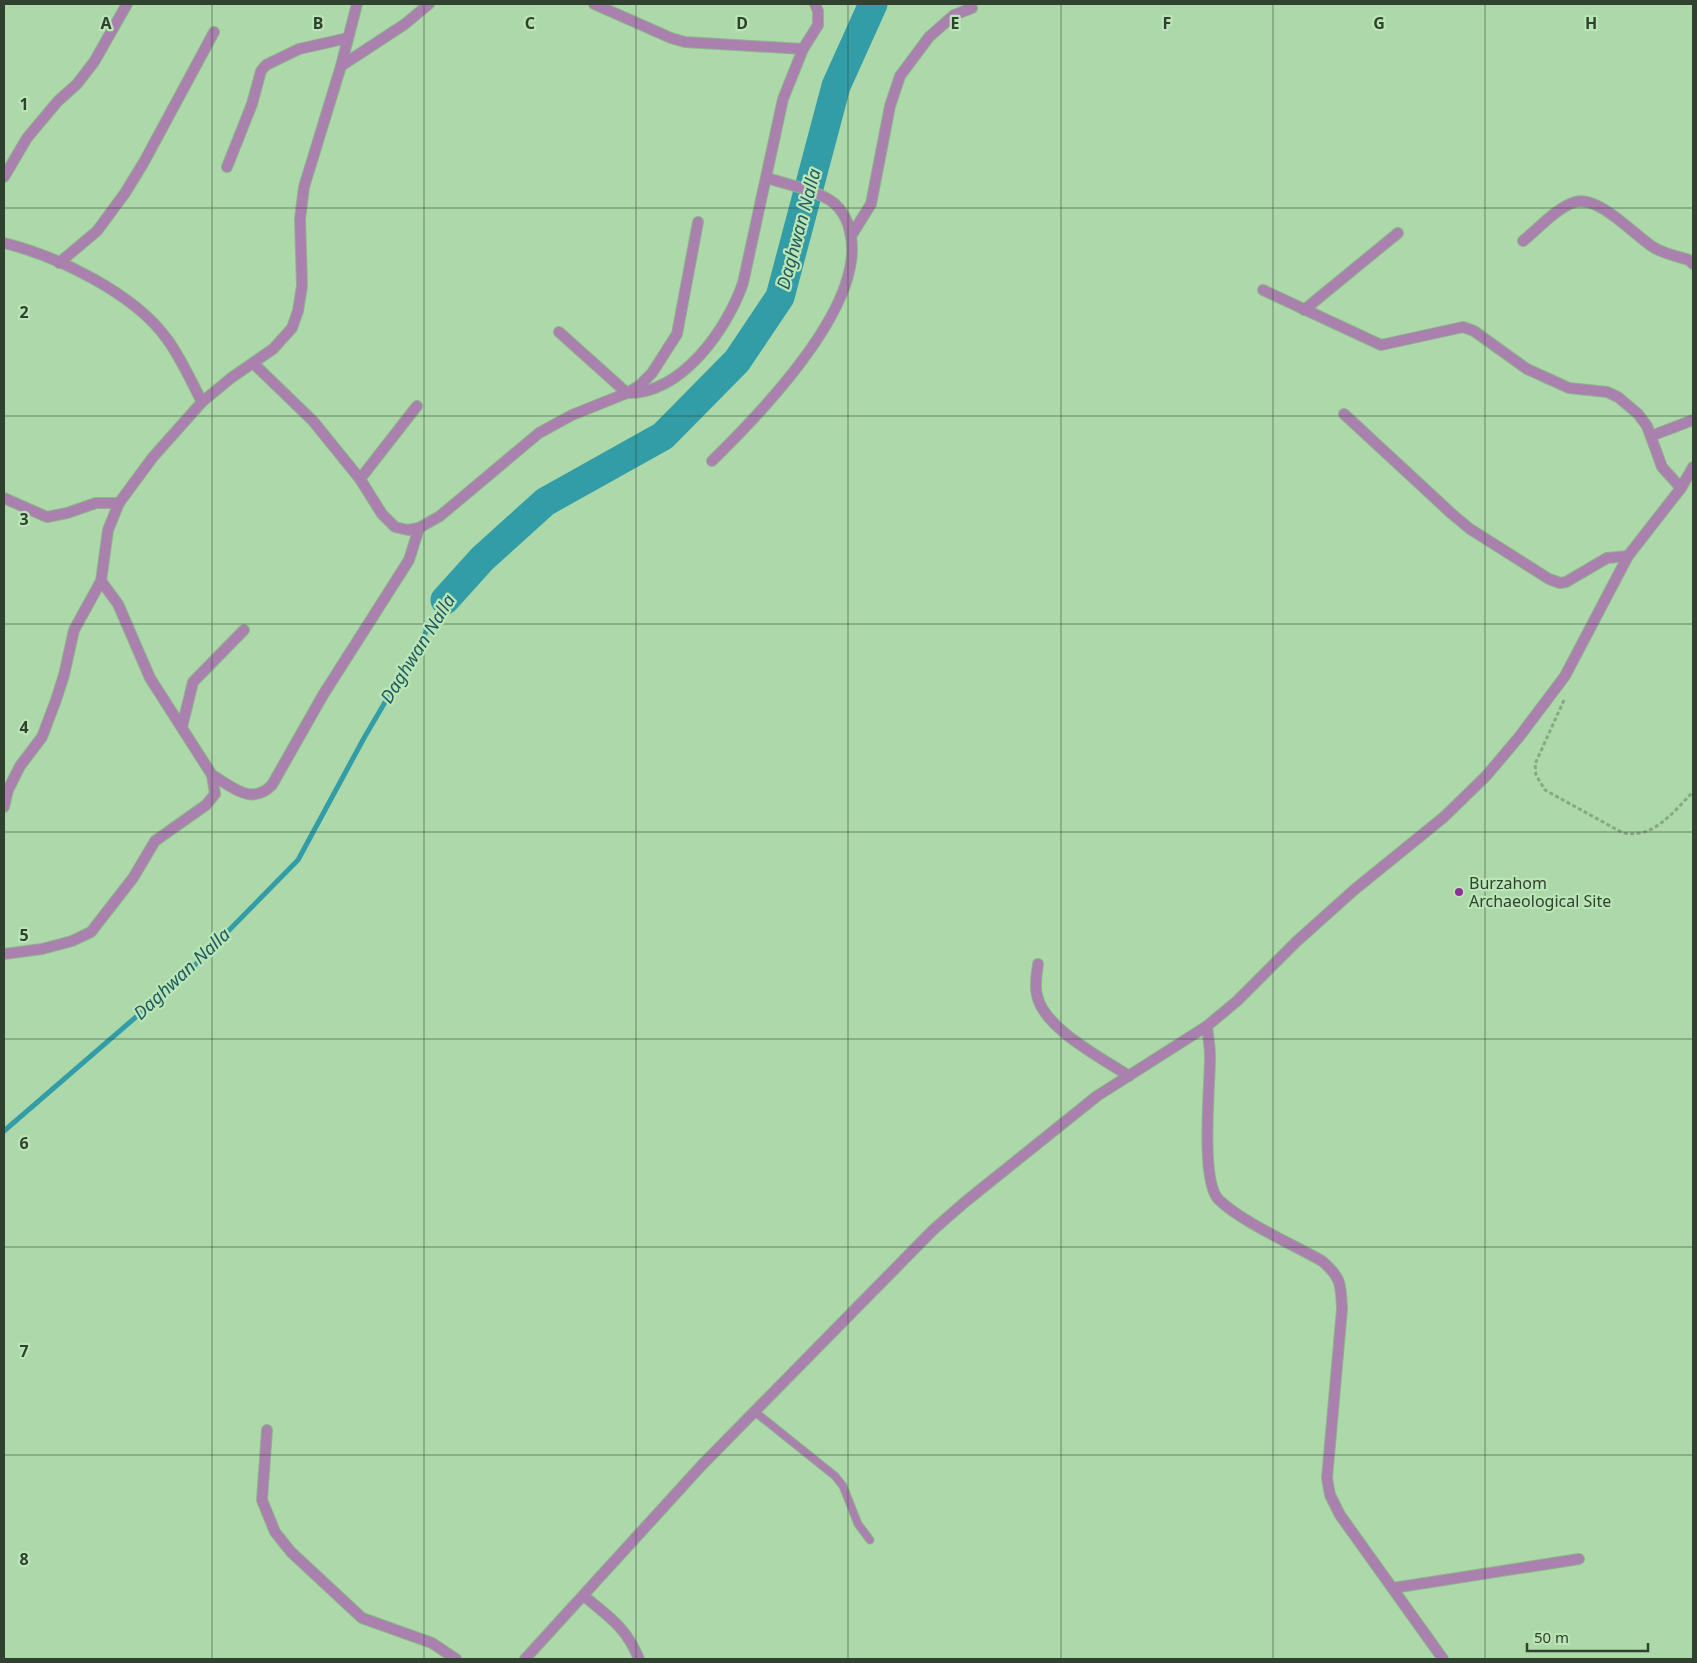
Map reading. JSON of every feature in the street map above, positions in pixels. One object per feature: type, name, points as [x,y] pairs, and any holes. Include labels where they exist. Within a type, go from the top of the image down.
[{"type":"street","points":[[4,177],[27,138],[58,101],[77,84],[94,62],[127,4]]},
{"type":"street","points":[[4,807],[8,790],[20,766],[42,737],[64,676],[74,630],[101,581],[108,530],[119,503],[153,457],[202,402],[281,340],[292,328],[298,311],[302,286],[300,219],[304,188],[342,66],[357,4]]},
{"type":"street","points":[[342,66],[405,24],[429,4]]},
{"type":"street","points":[[594,4],[671,38],[685,42],[803,49]]},
{"type":"street","points":[[559,332],[627,393],[638,393],[663,384],[696,360],[718,336],[736,305],[744,283],[783,99],[803,49],[818,25],[818,11],[815,4]]},
{"type":"street","points":[[851,236],[871,204],[890,106],[900,76],[929,37],[954,15],[972,8]]},
{"type":"street","points":[[59,263],[98,230],[125,193],[144,162],[214,32]]},
{"type":"street","points":[[227,167],[252,104],[261,71],[266,65],[298,49],[348,38]]},
{"type":"street","points":[[712,461],[758,416],[802,363],[820,336],[839,300],[848,273],[853,249],[847,220],[841,210],[824,197],[767,178]]},
{"type":"street","points":[[1523,242],[1566,207],[1576,202],[1585,201],[1593,203],[1619,220],[1651,246],[1693,264]]},
{"type":"street","points":[[253,363],[313,421],[360,479],[382,514],[395,527],[408,530],[419,528],[440,516],[539,433],[572,416],[627,393],[639,386],[652,373],[677,334],[698,222]]},
{"type":"street","points":[[1304,310],[1398,233]]},
{"type":"street","points":[[4,243],[59,263],[119,295],[154,324],[167,338],[202,402]]},
{"type":"street","points":[[1263,290],[1382,345],[1463,327],[1474,331],[1528,369],[1569,388],[1607,392],[1638,414],[1651,436],[1662,467],[1680,488]]},
{"type":"street","points":[[360,479],[417,406]]},
{"type":"street","points":[[1344,414],[1470,529],[1554,582],[1566,582],[1608,558],[1628,556]]},
{"type":"street","points":[[1651,436],[1693,420]]},
{"type":"street","points":[[525,1659],[702,1465],[940,1224],[1097,1096],[1207,1026],[1237,1001],[1304,935],[1354,890],[1444,817],[1487,775],[1565,676],[1628,556],[1693,468]]},
{"type":"street","points":[[4,498],[47,516],[68,513],[96,503],[119,503]]},
{"type":"street","points":[[212,775],[250,796],[260,795],[272,785],[323,695],[409,560],[419,528]]},
{"type":"street","points":[[4,954],[42,949],[72,941],[91,932],[133,878],[155,841],[212,800],[215,794],[212,775],[150,678],[118,604],[101,581]]},
{"type":"street","points":[[182,727],[193,682],[244,630]]},
{"type":"street","points":[[1038,964],[1037,996],[1046,1013],[1062,1030],[1128,1076]]},
{"type":"street","points":[[1207,1026],[1210,1054],[1208,1158],[1212,1189],[1218,1199],[1235,1212],[1322,1261],[1334,1271],[1341,1284],[1342,1309],[1328,1470],[1330,1495],[1340,1515],[1443,1659]]},
{"type":"street","points":[[268,1430],[262,1500],[275,1532],[291,1552],[362,1618],[432,1643],[456,1659]]},
{"type":"street","points":[[1393,1588],[1579,1559]]},
{"type":"street","points":[[584,1596],[631,1639],[639,1659]]},
{"type":"lane","points":[[754,1412],[835,1476],[843,1486],[858,1524],[870,1540]]},
{"type":"path","points":[[1568,692],[1535,764],[1536,775],[1545,790],[1623,833],[1636,836],[1647,832],[1666,819],[1693,792]]},
{"type":"waterway","name":"Daghwan Nalla","points":[[445,600],[482,559],[545,502],[663,436],[737,361],[780,297],[836,86],[873,4]]},
{"type":"waterway","name":"Daghwan Nalla","points":[[4,1131],[188,972],[298,860],[364,738],[445,600]]},
{"type":"place","name":"Burzahom Archaeological Site","points":[[1459,892]]}]
